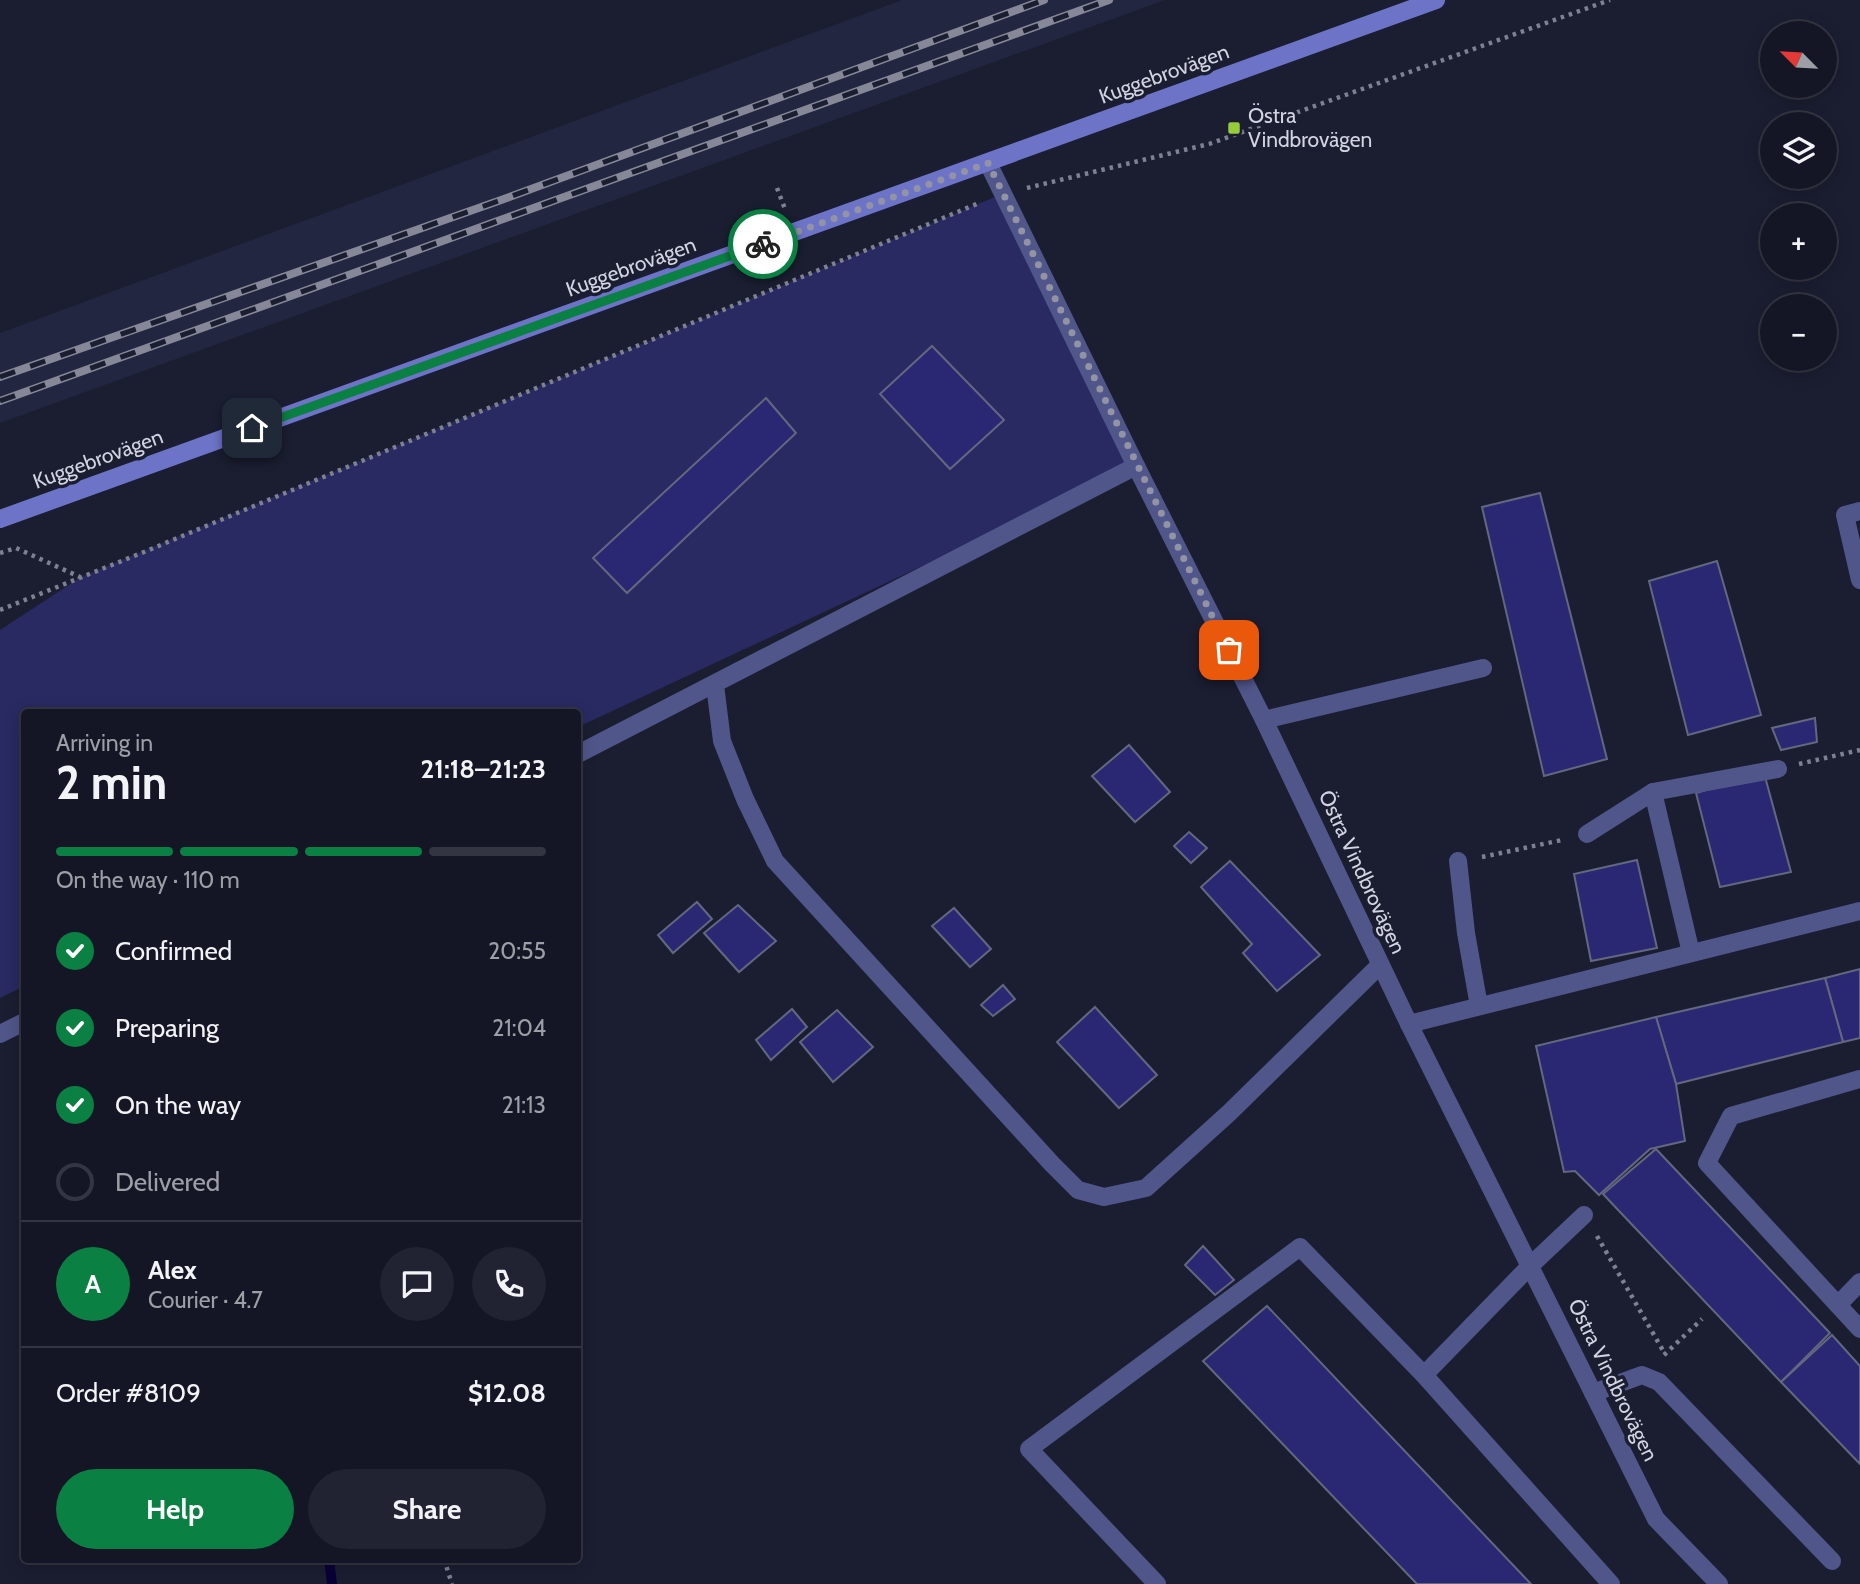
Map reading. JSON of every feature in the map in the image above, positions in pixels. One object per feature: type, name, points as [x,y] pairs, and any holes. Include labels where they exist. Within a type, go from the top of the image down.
[{"type":"main road","name":"Kuggebrovägen","points":[[0,519],[1436,0]]},
{"type":"street","name":"Östra Vindbrovägen","points":[[988,163],[1264,720],[1409,1024],[1656,1519],[1719,1584]]},
{"type":"street","points":[[581,752],[1136,466]]},
{"type":"street","points":[[1860,511],[1845,514],[1860,580]]},
{"type":"street","points":[[1264,720],[1483,668]]},
{"type":"street","points":[[715,685],[722,741],[775,861],[1078,1190],[1104,1197],[1146,1188],[1229,1113],[1380,965]]},
{"type":"street","points":[[1587,834],[1653,792],[1778,769]]},
{"type":"street","points":[[1653,792],[1691,953]]},
{"type":"street","points":[[1458,861],[1466,933],[1479,1006]]},
{"type":"street","points":[[1409,1024],[1860,911]]},
{"type":"street","points":[[0,1034],[21,1024]]},
{"type":"street","points":[[1860,1079],[1731,1116],[1707,1163],[1860,1329]]},
{"type":"street","points":[[1424,1375],[1530,1266],[1584,1215]]},
{"type":"street","points":[[1157,1584],[1029,1449],[1300,1247],[1424,1375],[1611,1584]]},
{"type":"street","points":[[1838,1305],[1860,1282]]},
{"type":"street","points":[[1594,1393],[1642,1375],[1660,1382],[1832,1562]]},
{"type":"path","points":[[0,610],[1002,194],[1209,144],[1610,0]]},
{"type":"path","points":[[0,554],[16,548],[81,577]]},
{"type":"path","points":[[1778,769],[1860,750]]},
{"type":"path","points":[[1458,861],[1587,834]]},
{"type":"path","points":[[1584,1215],[1665,1353]]},
{"type":"path","points":[[1642,1375],[1702,1319]]},
{"type":"path","points":[[445,1563],[452,1584]]},
{"type":"shaded area","points":[[902,0],[1165,0],[0,423],[0,333]]},
{"type":"shaded area","points":[[1002,194],[1136,466],[581,726],[581,709],[21,709],[21,988],[0,998],[0,630],[81,577]]},
{"type":"building","points":[[932,346],[1004,420],[950,469],[880,394]]},
{"type":"building","points":[[766,398],[796,433],[627,593],[593,558]]},
{"type":"building","points":[[1540,493],[1607,759],[1544,776],[1482,507]]},
{"type":"building","points":[[1717,561],[1761,715],[1688,735],[1649,581]]},
{"type":"building","points":[[1815,718],[1817,742],[1781,750],[1772,728]]},
{"type":"building","points":[[1129,745],[1170,792],[1135,822],[1092,776]]},
{"type":"building","points":[[1764,773],[1791,872],[1720,887],[1696,793]]},
{"type":"building","points":[[1189,832],[1207,848],[1191,863],[1174,846]]},
{"type":"building","points":[[1637,860],[1657,948],[1591,961],[1574,874]]},
{"type":"building","points":[[1230,861],[1320,955],[1277,991],[1243,953],[1252,944],[1201,887]]},
{"type":"building","points":[[697,902],[712,919],[673,953],[658,935]]},
{"type":"building","points":[[738,905],[776,941],[739,972],[704,933]]},
{"type":"building","points":[[954,908],[991,949],[970,967],[932,926]]},
{"type":"building","points":[[1860,969],[1860,1038],[1843,1042],[1825,978]]},
{"type":"building","points":[[1825,978],[1843,1042],[1676,1084],[1656,1017]]},
{"type":"building","points":[[1003,985],[1015,999],[993,1016],[981,1005]]},
{"type":"building","points":[[1095,1007],[1157,1075],[1119,1108],[1057,1042]]},
{"type":"building","points":[[792,1009],[807,1027],[771,1060],[756,1040]]},
{"type":"building","points":[[837,1010],[873,1047],[833,1082],[800,1042]]},
{"type":"building","points":[[1656,1017],[1676,1084],[1685,1141],[1650,1149],[1599,1195],[1575,1171],[1564,1172],[1536,1046]]},
{"type":"building","points":[[1656,1149],[1830,1333],[1781,1382],[1603,1194]]},
{"type":"building","points":[[1203,1246],[1234,1280],[1215,1295],[1185,1265]]},
{"type":"building","points":[[1267,1306],[1531,1584],[1417,1584],[1203,1361]]},
{"type":"building","points":[[1832,1335],[1860,1366],[1860,1464],[1781,1382]]},
{"type":"waterway","points":[[329,1563],[332,1584]]},
{"type":"railway","points":[[0,377],[504,199],[1044,0]]},
{"type":"railway","points":[[0,401],[1109,0]]},
{"type":"way so far","points":[[763,244],[988,163],[1229,650]]},
{"type":"place","name":"Östra Vindbrovägen","points":[[1234,128]]},
{"type":"route","points":[[252,428],[763,244]]}]
